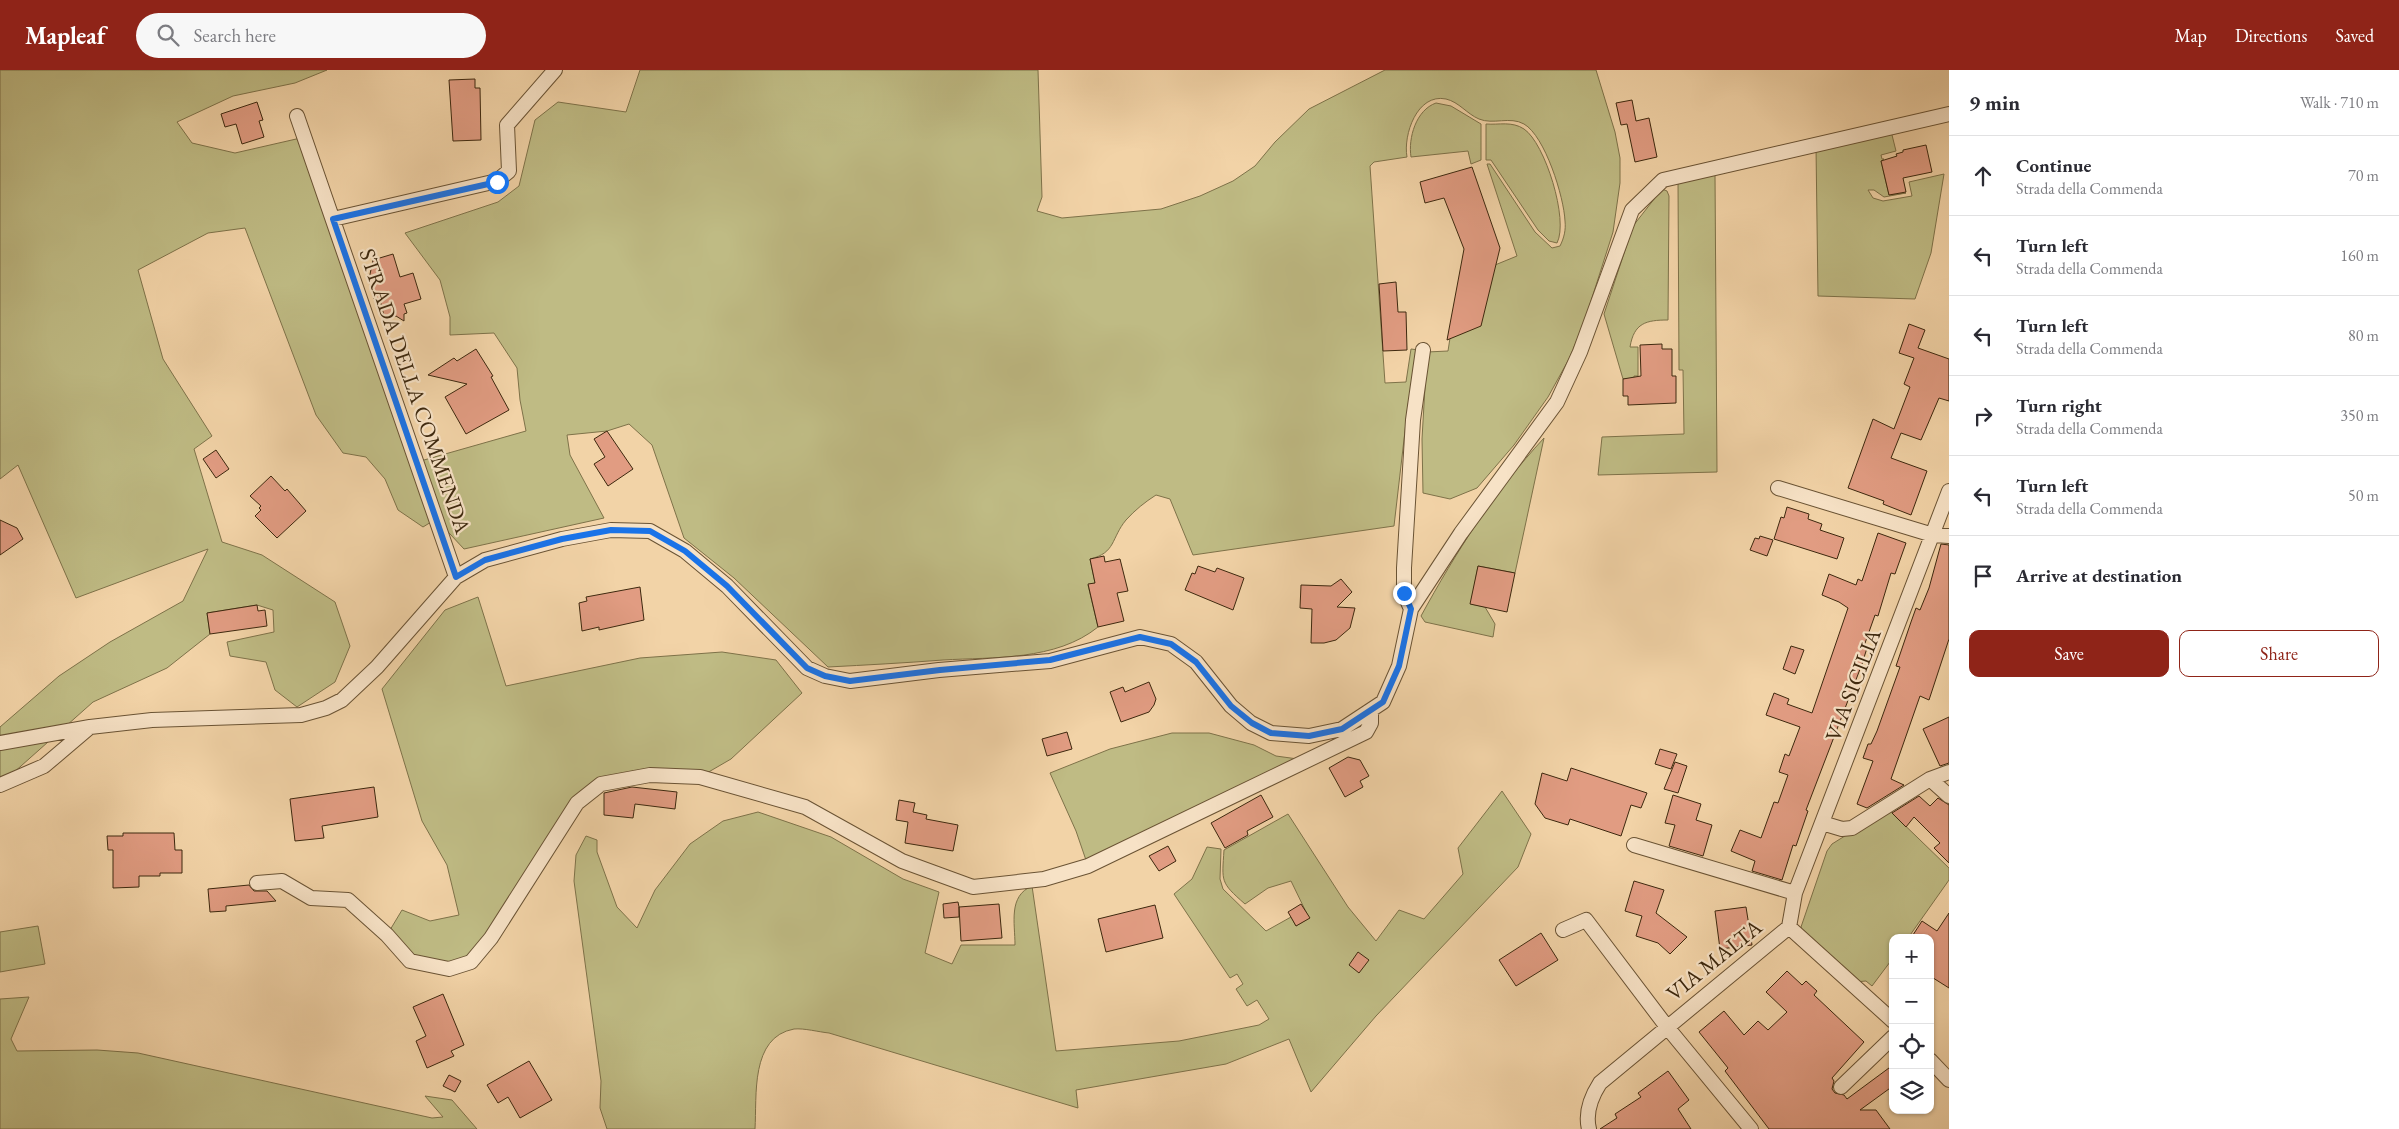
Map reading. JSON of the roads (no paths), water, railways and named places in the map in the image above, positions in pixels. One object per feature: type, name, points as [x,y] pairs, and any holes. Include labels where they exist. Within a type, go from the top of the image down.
[{"type":"street","points":[[333,219],[497,182],[509,171],[507,125],[556,70]]},
{"type":"street","name":"STRADA DELLA COMMENDA","points":[[0,743],[90,727],[152,720],[300,715],[326,708],[342,700],[377,667],[456,577],[485,560],[562,539],[611,530],[650,531],[685,551],[727,586],[807,668],[825,676],[850,681],[940,670],[1050,660],[1140,637],[1171,644],[1196,662],[1231,706],[1252,723],[1271,733],[1309,736],[1342,729],[1371,712],[1383,702],[1399,666],[1411,609],[1461,532],[1558,402],[1580,352],[1632,210],[1663,180],[1949,114]]},
{"type":"street","name":"STRADA DELLA COMMENDA","points":[[297,116],[456,577]]},
{"type":"street","name":"STRADA DELLA COMMENDA","points":[[1411,609],[1404,593],[1404,568],[1413,420],[1423,350]]},
{"type":"street","points":[[1778,488],[1933,535],[1949,536]]},
{"type":"street","name":"VIA SICILIA","points":[[1789,927],[1795,894],[1949,491]]},
{"type":"street","points":[[257,883],[282,881],[311,898],[348,900],[387,935],[410,961],[449,969],[471,962],[491,938],[577,803],[601,784],[650,775],[700,777],[805,807],[902,861],[973,887],[1044,879],[1088,866],[1141,842],[1366,732],[1371,724],[1371,712]]},
{"type":"street","points":[[0,786],[44,766],[90,727]]},
{"type":"street","points":[[1822,823],[1842,829],[1852,828],[1930,779],[1949,772]]},
{"type":"street","points":[[1930,779],[1949,796]]},
{"type":"street","points":[[1634,845],[1795,894]]},
{"type":"street","name":"VIA MALTA","points":[[1563,930],[1586,920],[1666,1027]]},
{"type":"street","points":[[1789,927],[1889,1016]]},
{"type":"street","name":"VIA MALTA","points":[[1589,1129],[1589,1106],[1600,1083],[1789,927]]},
{"type":"street","points":[[1666,1027],[1751,1129]]},
{"type":"street","points":[[1841,1087],[1889,1041]]},
{"type":"street","points":[[1934,1064],[1949,1080]]}]
